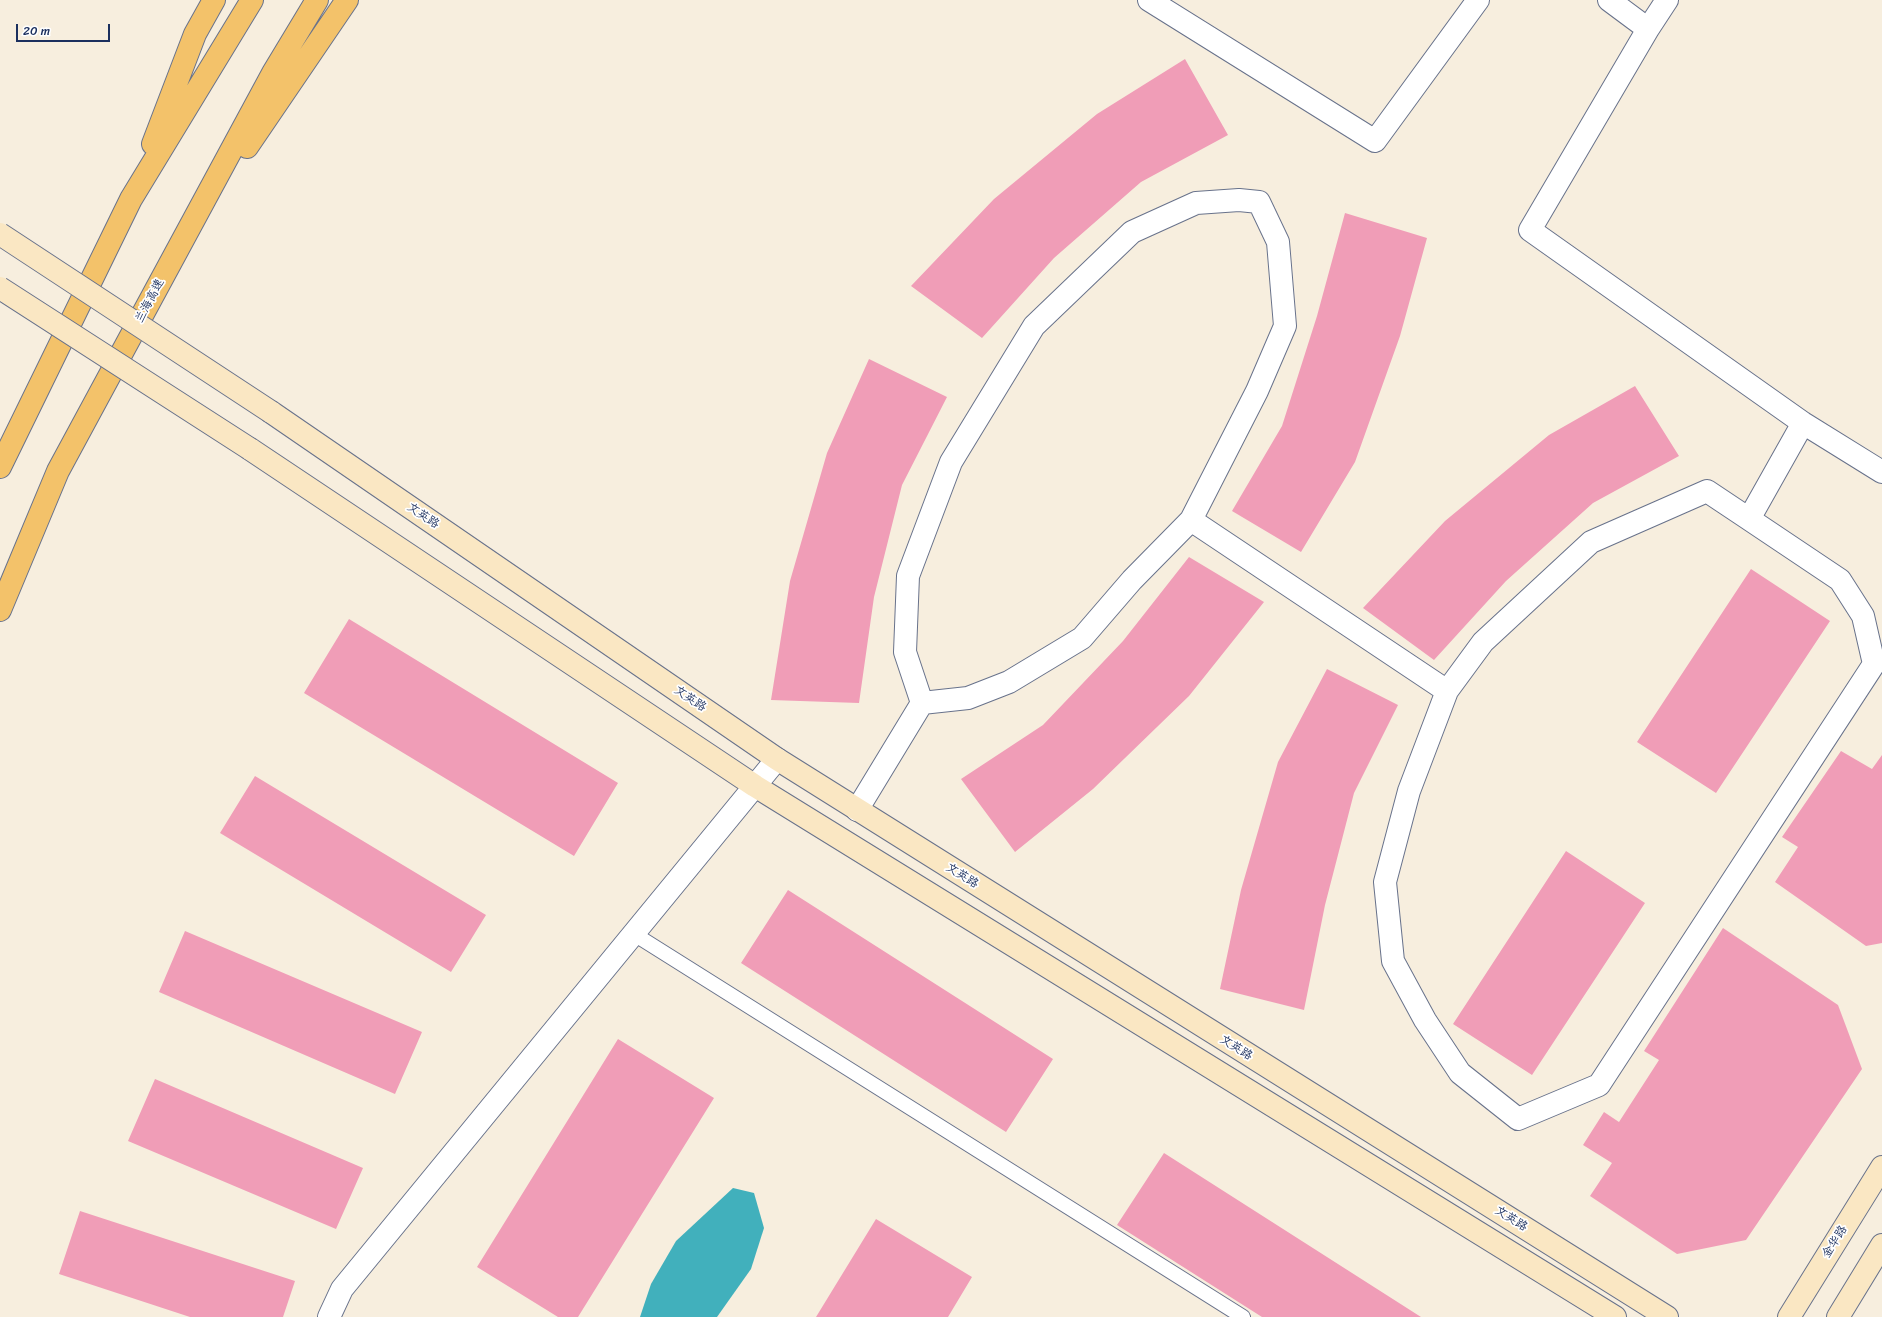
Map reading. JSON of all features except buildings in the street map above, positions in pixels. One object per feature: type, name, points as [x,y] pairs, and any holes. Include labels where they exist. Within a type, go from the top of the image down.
[{"type":"highway","points":[[0,467],[131,199],[195,34],[214,0]]},
{"type":"highway","points":[[131,199],[252,0]]},
{"type":"highway","name":"兰海高速","points":[[0,610],[58,471],[273,73],[317,0]]},
{"type":"highway","points":[[174,256],[347,0]]},
{"type":"main road","name":"文英路","points":[[0,234],[271,412],[777,759],[1667,1317]]},
{"type":"main road","points":[[0,288],[250,449],[756,786],[1615,1317]]},
{"type":"main road","name":"金华路","points":[[1789,1317],[1882,1167]]},
{"type":"main road","points":[[1838,1317],[1882,1245]]},
{"type":"street","points":[[1149,0],[1375,141],[1478,0]]},
{"type":"street","points":[[1609,0],[1648,29]]},
{"type":"street","points":[[1667,0],[1648,29],[1530,230],[1803,423],[1882,472]]},
{"type":"street","points":[[857,810],[922,703],[905,652],[908,576],[951,462],[1034,326],[1132,232],[1196,203],[1239,200],[1259,202],[1278,242],[1285,326],[1257,391],[1191,520],[1132,580],[1082,638],[1010,682],[968,698],[922,703]]},
{"type":"street","points":[[1749,519],[1803,423]]},
{"type":"street","points":[[1707,491],[1749,519],[1840,580],[1863,616],[1874,664],[1599,1085],[1518,1119],[1460,1073],[1425,1020],[1393,961],[1386,882],[1409,791],[1447,691],[1483,642],[1591,542],[1707,491]]},
{"type":"street","points":[[1191,520],[1447,691]]},
{"type":"street","points":[[329,1317],[342,1289],[777,759]]},
{"type":"lane","points":[[634,934],[1243,1317]]},
{"type":"water","points":[[733,1188],[754,1193],[764,1228],[751,1269],[717,1317],[640,1317],[651,1284],[676,1241]]}]
